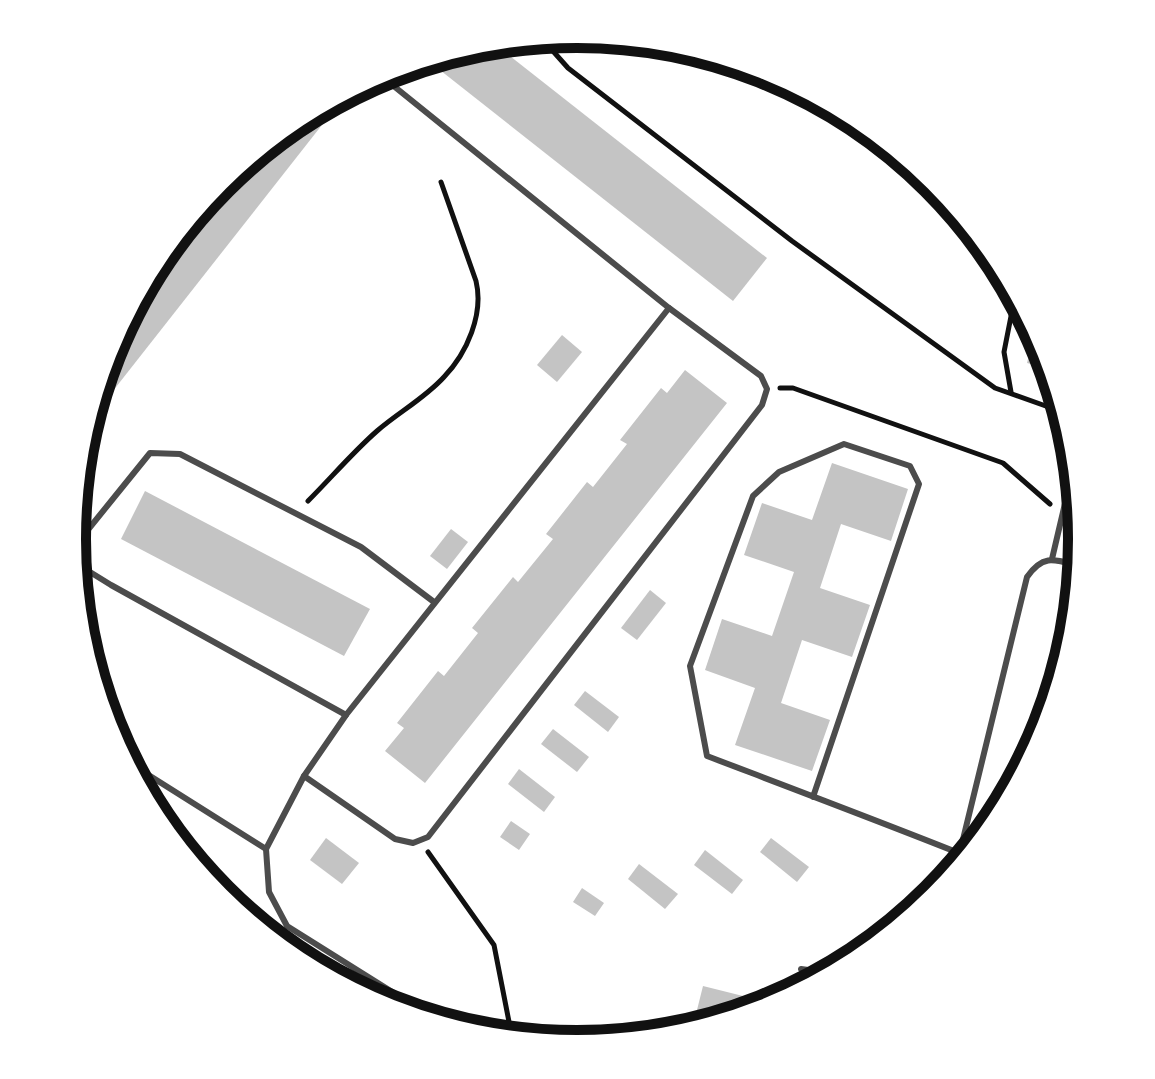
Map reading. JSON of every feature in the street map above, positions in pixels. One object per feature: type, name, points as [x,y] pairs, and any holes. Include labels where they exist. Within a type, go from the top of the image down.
[{"type":"lane","points":[[304,776],[395,839],[413,843],[428,837],[762,405],[767,389],[761,376],[669,308],[391,84]]},
{"type":"lane","points":[[404,999],[287,926],[269,892],[266,849],[304,776],[346,715],[669,308]]},
{"type":"lane","points":[[813,797],[919,484],[910,466],[844,444],[779,472],[753,496],[690,666],[707,756],[813,797],[957,852]]},
{"type":"lane","points":[[86,532],[150,453],[180,454],[361,547],[434,602]]},
{"type":"lane","points":[[1052,559],[1067,495]]},
{"type":"lane","points":[[960,847],[1027,577],[1036,564],[1052,559],[1068,563]]},
{"type":"lane","points":[[87,570],[346,715]]},
{"type":"lane","points":[[146,773],[266,849]]},
{"type":"lane","points":[[801,969],[813,971]]},
{"type":"path","points":[[551,49],[568,68],[792,241],[995,388],[1051,408]]},
{"type":"path","points":[[297,513],[376,432],[447,374],[467,341],[477,317],[480,296],[441,182]]},
{"type":"path","points":[[1011,392],[1004,352],[1012,311]]},
{"type":"path","points":[[767,389],[793,388],[1003,463],[1063,515]]},
{"type":"path","points":[[420,840],[494,945],[510,1027]]},
{"type":"building","points":[[506,53],[767,258],[733,301],[438,69]]},
{"type":"building","points":[[329,116],[107,398],[123,351],[137,322],[169,266],[188,240],[253,170]]},
{"type":"building","points":[[562,335],[582,352],[557,382],[537,365]]},
{"type":"building","points":[[1031,348],[1037,366],[1027,363]]},
{"type":"building","points":[[685,370],[727,403],[425,783],[385,751],[404,728],[397,723],[438,671],[444,676],[478,633],[472,628],[513,577],[518,582],[553,539],[546,534],[587,482],[593,487],[627,444],[620,440],[661,388],[667,393]]},
{"type":"building","points":[[832,463],[908,489],[891,541],[841,524],[820,588],[870,605],[852,657],[802,640],[781,703],[830,720],[812,771],[735,745],[755,688],[705,670],[722,619],[772,636],[794,572],[744,555],[762,503],[812,520]]},
{"type":"building","points":[[145,491],[370,609],[344,656],[121,539]]},
{"type":"building","points":[[451,529],[468,542],[447,569],[430,556]]},
{"type":"building","points":[[650,590],[666,603],[637,640],[621,628]]},
{"type":"building","points":[[1066,593],[1060,635],[1038,712]]},
{"type":"building","points":[[585,691],[619,717],[608,732],[574,705]]},
{"type":"building","points":[[553,729],[589,757],[577,772],[541,744]]},
{"type":"building","points":[[519,769],[555,797],[544,812],[508,784]]},
{"type":"building","points":[[511,821],[530,834],[519,850],[500,837]]},
{"type":"building","points":[[326,838],[359,863],[342,884],[310,860]]},
{"type":"building","points":[[771,838],[809,867],[797,882],[760,852]]},
{"type":"building","points":[[705,850],[743,880],[732,894],[694,865]]},
{"type":"building","points":[[639,864],[678,894],[665,909],[628,879]]},
{"type":"building","points":[[582,888],[604,903],[595,916],[573,902]]},
{"type":"building","points":[[703,986],[753,999],[735,1005],[695,1016]]}]
